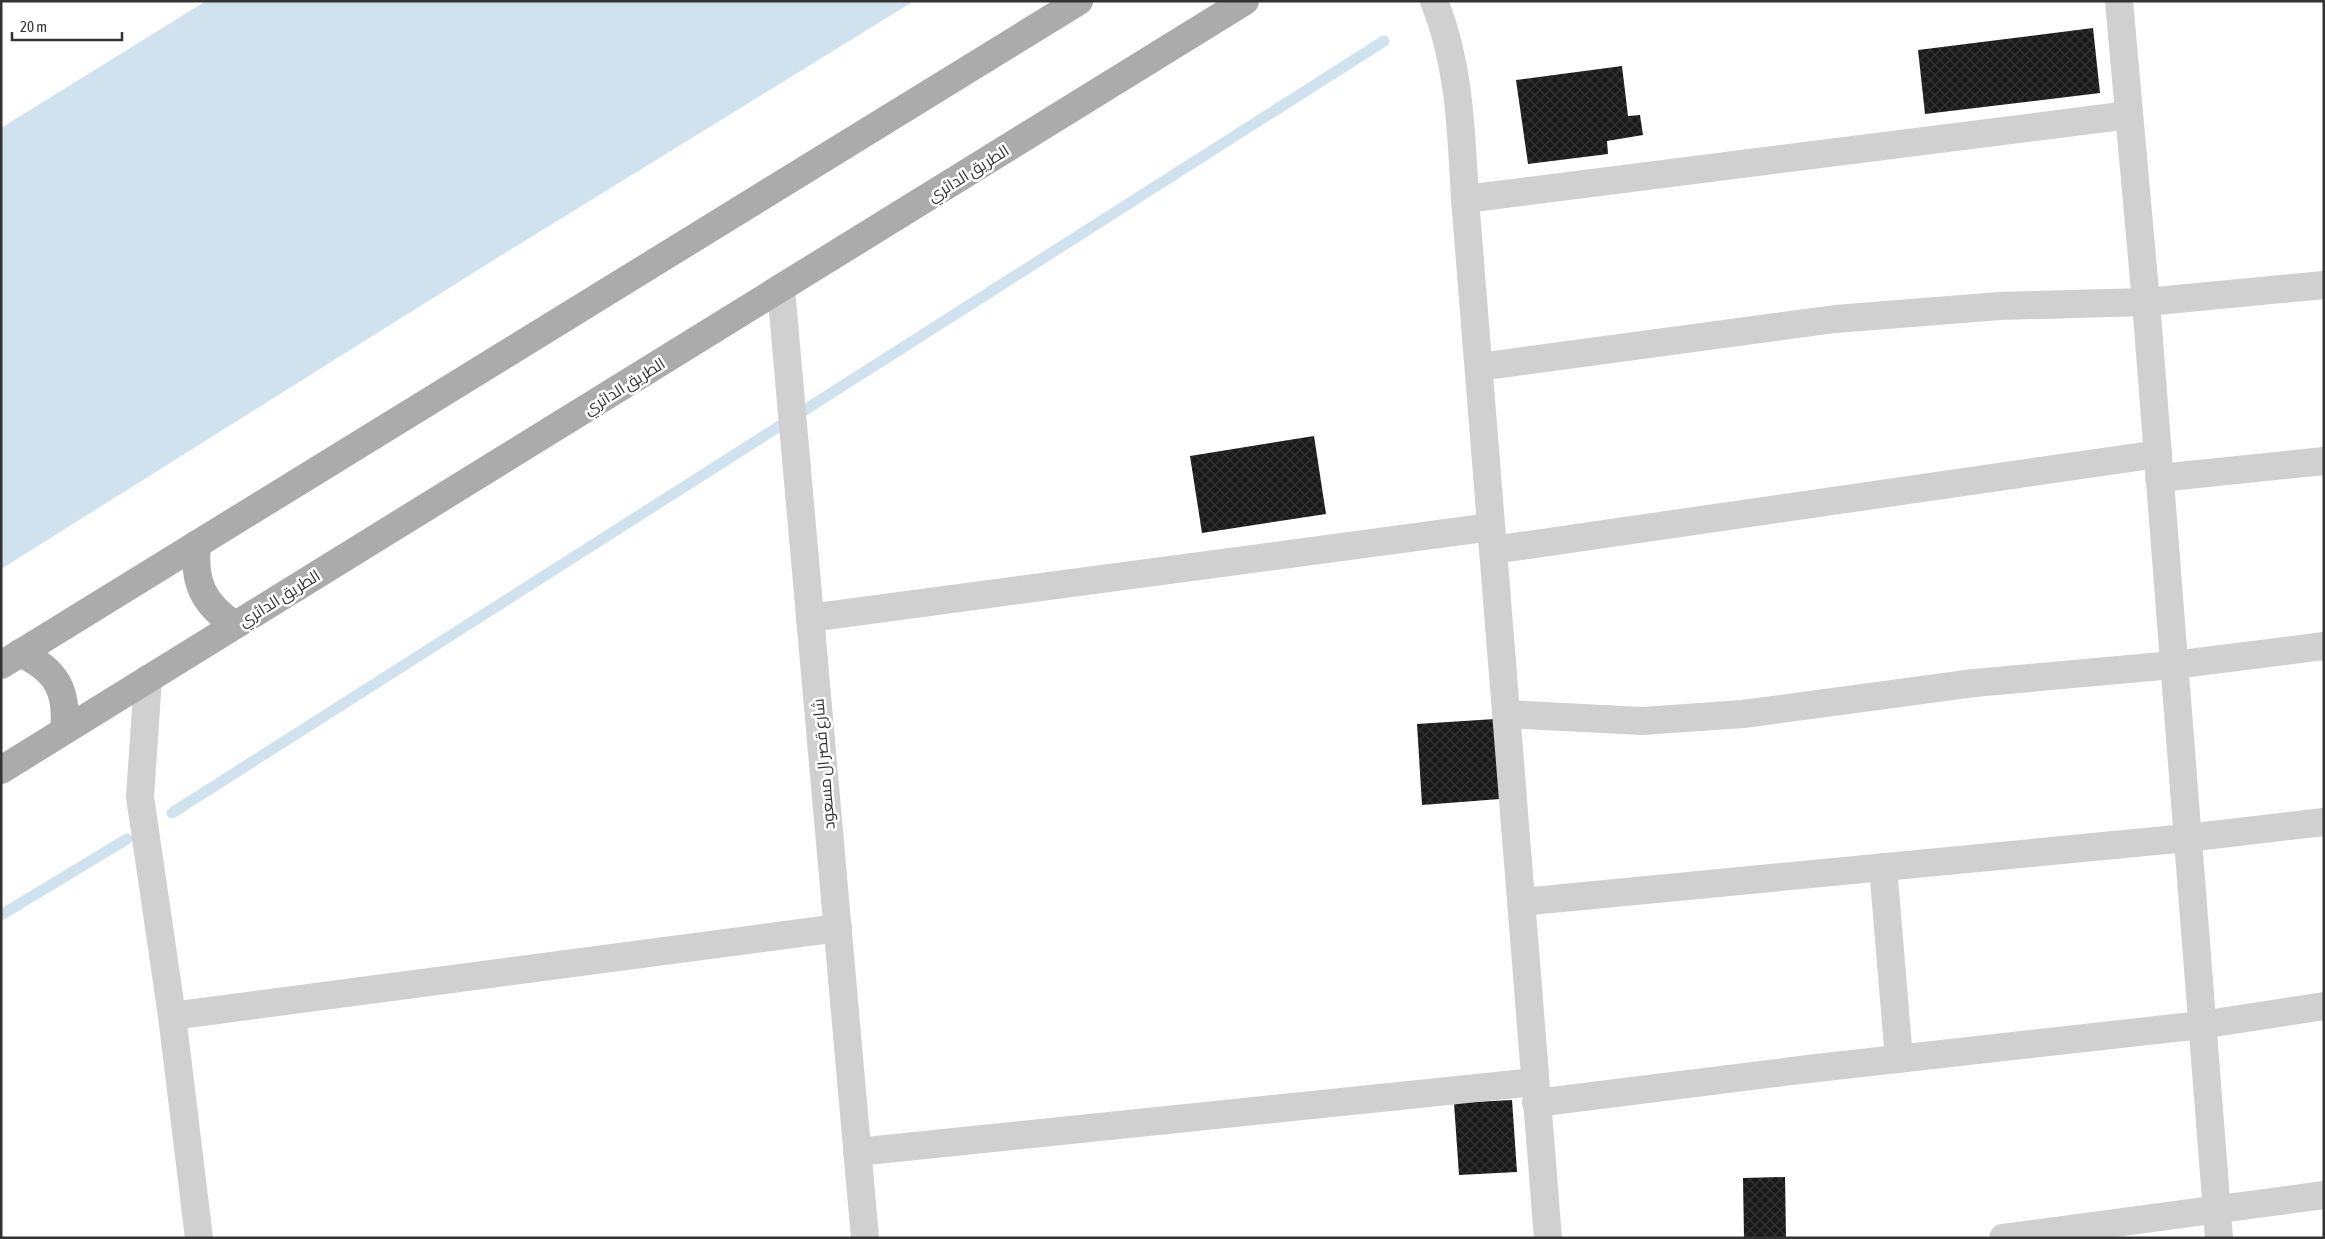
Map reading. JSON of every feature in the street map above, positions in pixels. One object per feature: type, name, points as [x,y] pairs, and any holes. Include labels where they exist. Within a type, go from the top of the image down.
[{"type":"main road","points":[[11,659],[1079,1]]},
{"type":"main road","name":"الطريق الدائري","points":[[1,770],[1245,1]]},
{"type":"main road","points":[[197,544],[195,560],[202,592],[216,611],[235,625]]},
{"type":"main road","points":[[11,659],[35,660],[48,670],[58,683],[65,707],[64,731]]},
{"type":"street","points":[[1434,1],[1452,55],[1459,95],[1465,199],[1548,1238]]},
{"type":"street","points":[[2119,1],[2146,302],[2219,1238]]},
{"type":"street","points":[[1465,199],[2129,115]]},
{"type":"street","points":[[1479,367],[1835,319],[2000,306],[2146,302],[2324,285]]},
{"type":"street","name":"شارع قصر ال مسعود","points":[[781,289],[865,1238]]},
{"type":"street","points":[[810,618],[1492,538],[2158,466],[2324,461]]},
{"type":"street","points":[[1506,714],[1642,721],[1743,714],[1974,683],[2173,665],[2324,646]]},
{"type":"street","points":[[148,679],[140,797],[172,1016],[198,1238]]},
{"type":"street","points":[[1521,902],[2187,838],[2324,822]]},
{"type":"street","points":[[1883,867],[1900,1059]]},
{"type":"street","points":[[172,1016],[838,928]]},
{"type":"street","points":[[857,1152],[1900,1059],[2201,1025],[2324,1006]]},
{"type":"street","points":[[2002,1238],[2324,1195]]},
{"type":"water","points":[[206,1],[914,1],[505,253],[1,569],[1,128]]},
{"type":"building","points":[[2093,28],[2100,93],[1925,114],[1918,50]]},
{"type":"building","points":[[1622,66],[1628,116],[1640,115],[1643,135],[1607,141],[1608,154],[1528,164],[1516,80]]},
{"type":"building","points":[[1314,436],[1326,514],[1202,533],[1190,456]]},
{"type":"building","points":[[1495,719],[1500,799],[1422,805],[1417,724]]},
{"type":"building","points":[[1512,1100],[1517,1172],[1459,1175],[1454,1103]]},
{"type":"building","points":[[1785,1177],[1786,1238],[1744,1238],[1743,1178]]},
{"type":"waterway","points":[[172,813],[1384,41]]},
{"type":"waterway","points":[[1,915],[127,839]]}]
